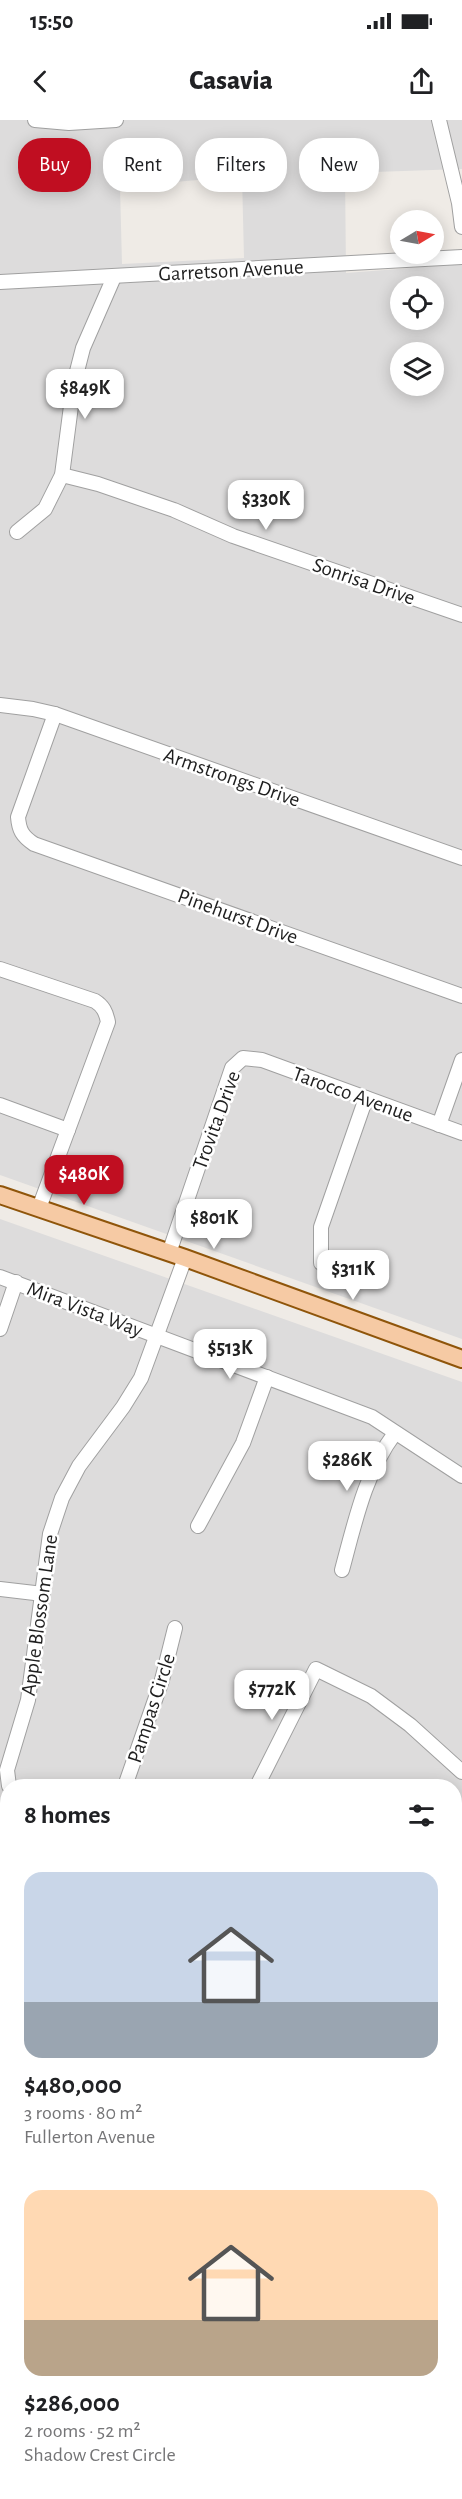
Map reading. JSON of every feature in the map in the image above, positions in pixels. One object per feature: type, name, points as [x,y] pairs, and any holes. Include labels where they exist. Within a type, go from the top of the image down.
[{"type":"main road","points":[[0,1195],[177,1255],[462,1359]]},
{"type":"street","points":[[35,120],[69,123],[116,120]]},
{"type":"street","points":[[439,120],[459,203],[462,227]]},
{"type":"street","name":"Garretson Avenue","points":[[0,282],[462,257]]},
{"type":"street","points":[[16,532],[45,509],[62,475],[74,383],[83,348],[114,277]]},
{"type":"street","name":"Sonrisa Drive","points":[[62,475],[98,484],[174,510],[233,536],[462,615]]},
{"type":"street","name":"Armstrongs Drive","points":[[0,705],[55,714],[462,858]]},
{"type":"street","name":"Pinehurst Drive","points":[[55,714],[18,817],[19,830],[25,838],[34,844],[462,996]]},
{"type":"street","points":[[0,969],[94,1001],[101,1005],[108,1022],[39,1208]]},
{"type":"street","name":"Tarocco Avenue","points":[[243,1058],[262,1060],[462,1133]]},
{"type":"street","name":"Trovita Drive","points":[[177,1255],[232,1068],[243,1058]]},
{"type":"street","points":[[439,1125],[462,1060]]},
{"type":"street","points":[[321,1263],[321,1227],[366,1098]]},
{"type":"street","points":[[0,1105],[68,1130]]},
{"type":"street","name":"Apple Blossom Lane","points":[[8,1779],[7,1770],[28,1700],[50,1534],[62,1498],[79,1466],[123,1407],[141,1378],[177,1255]]},
{"type":"street","name":"Mira Vista Way","points":[[0,1277],[372,1417],[462,1476]]},
{"type":"street","points":[[0,1329],[16,1282]]},
{"type":"street","points":[[198,1526],[243,1443],[267,1377]]},
{"type":"street","points":[[342,1570],[364,1490],[380,1454],[395,1433]]},
{"type":"street","points":[[0,1589],[43,1594]]},
{"type":"street","name":"Pampas Circle","points":[[127,1779],[162,1680],[175,1628]]},
{"type":"street","points":[[261,1779],[316,1669],[371,1696],[410,1725],[462,1772]]},
{"type":"shaded area","points":[[0,120],[462,120],[462,169],[379,172],[379,138],[299,138],[299,192],[345,192],[346,273],[462,264],[462,1339],[0,1175]],"holes":[[[103,138],[183,138],[183,181],[195,180],[195,138],[287,138],[287,192],[242,192],[244,258],[122,264],[120,192],[103,192]]]},
{"type":"shaded area","points":[[0,1219],[462,1382],[462,1779],[0,1779]]}]
